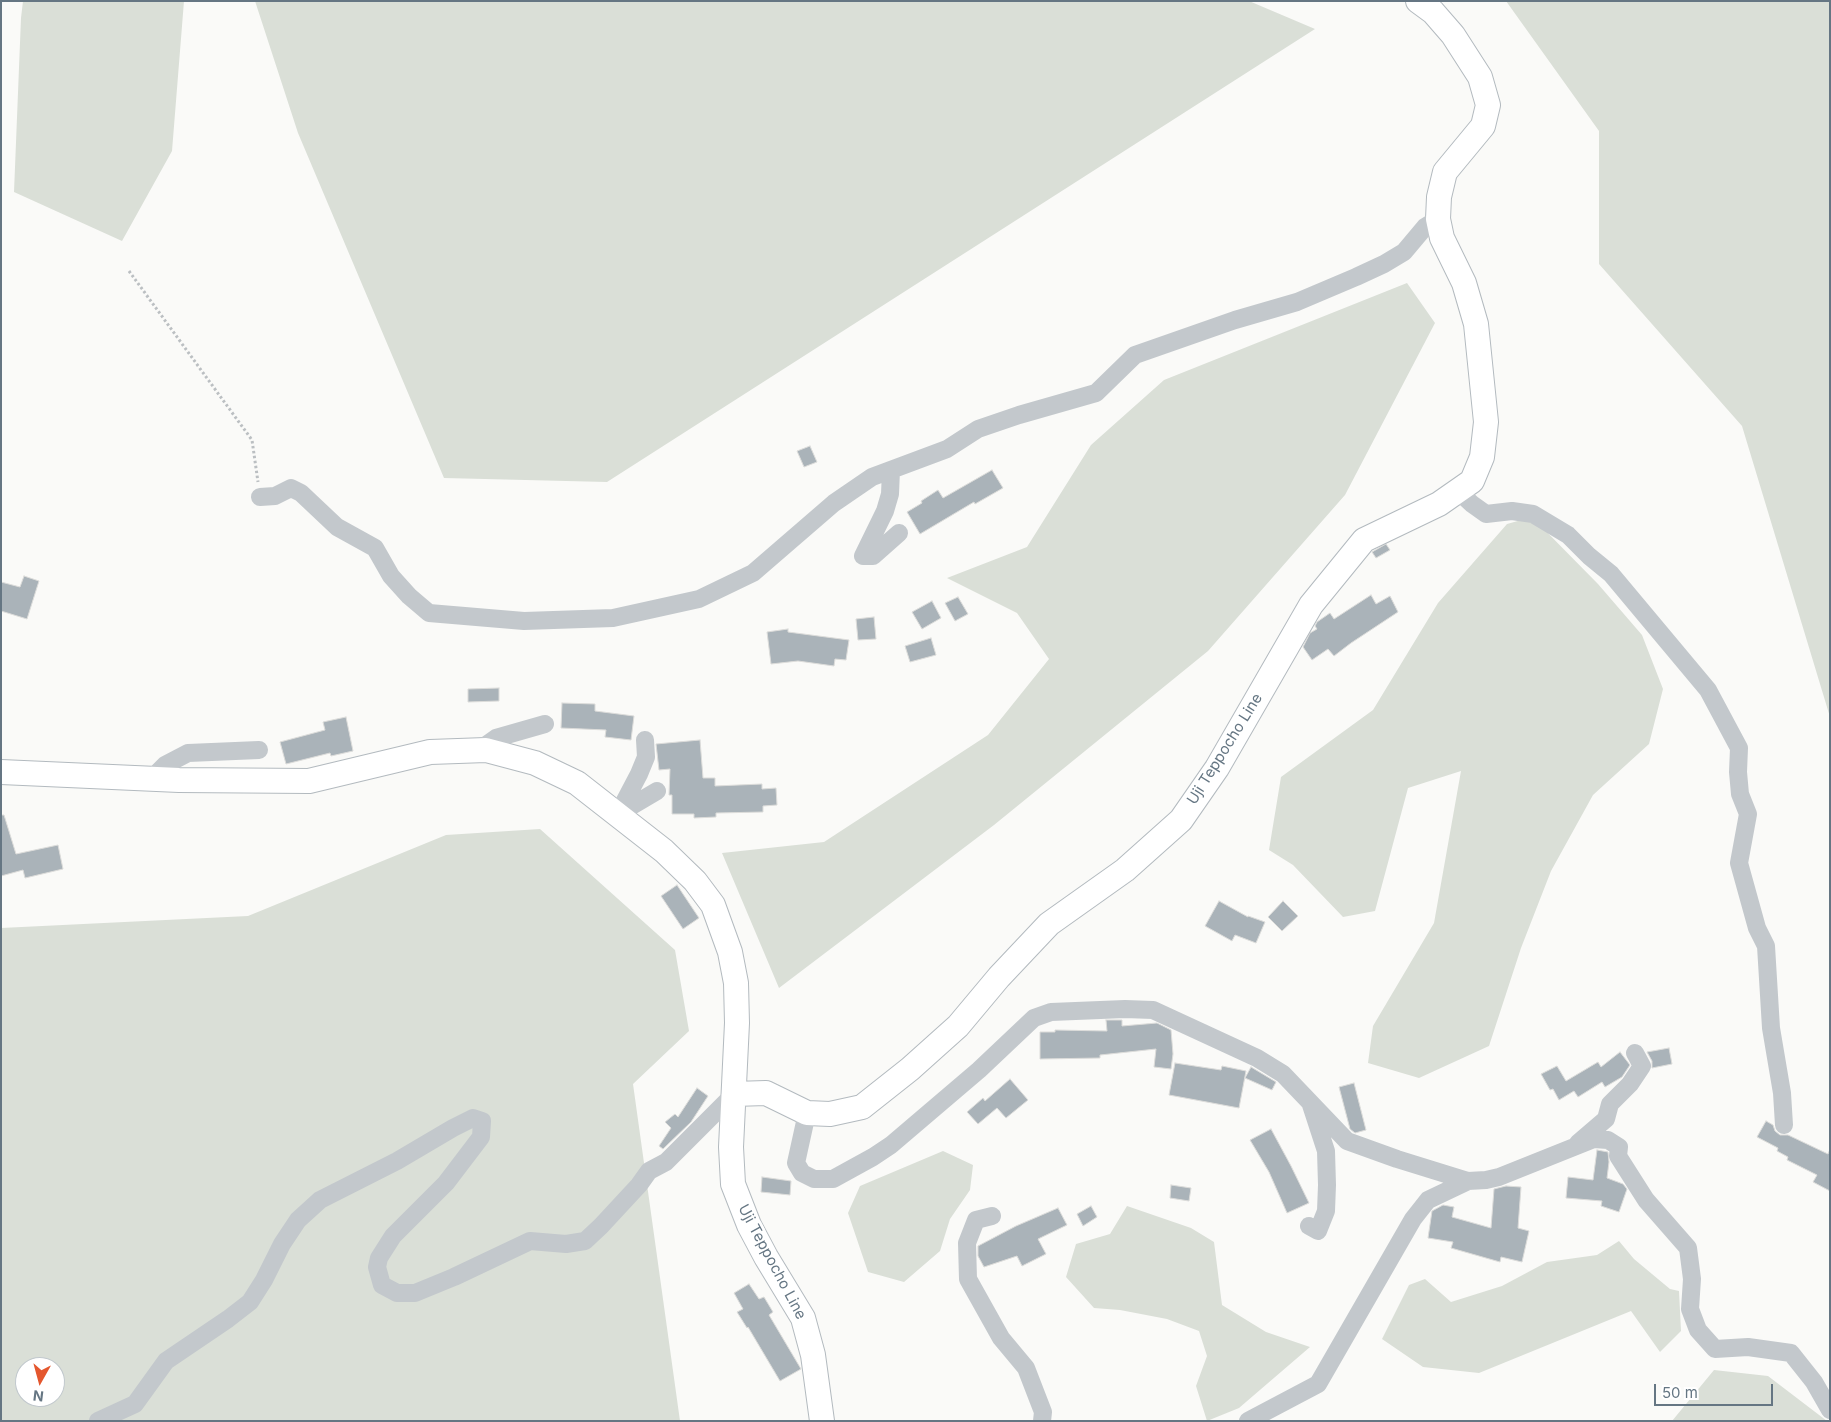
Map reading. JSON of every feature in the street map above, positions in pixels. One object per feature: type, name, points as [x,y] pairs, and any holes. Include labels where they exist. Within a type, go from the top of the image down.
[{"type":"main road","name":"Uji Teppocho Line","points":[[822,1421],[812,1355],[803,1318],[749,1225],[733,1184],[731,1147],[734,1094],[766,1093],[807,1113],[830,1114],[862,1107],[910,1070],[958,1026],[999,977],[1049,924],[1125,870],[1181,820],[1217,768],[1311,605],[1364,540],[1439,504],[1472,481],[1482,457],[1486,422],[1476,324],[1464,284],[1442,238],[1438,220],[1439,197],[1445,172],[1482,126],[1488,105],[1480,77],[1453,35],[1433,12],[1418,1]]},
{"type":"main road","points":[[1,772],[151,779],[309,781],[430,752],[486,750],[535,762],[577,783],[664,850],[695,881],[713,905],[730,952],[736,983],[737,1023],[734,1094]]},
{"type":"street","points":[[260,497],[275,496],[291,488],[301,493],[337,527],[375,548],[390,576],[429,613],[524,621],[613,618],[699,599],[753,573],[834,503],[872,476],[947,450],[978,429],[1096,393],[1135,355],[1235,320],[1297,302],[1356,277],[1404,252],[1425,227],[1438,220]]},
{"type":"street","points":[[891,470],[890,494],[863,556],[873,556],[899,534]]},
{"type":"street","points":[[1458,491],[1486,514],[1512,511],[1533,514],[1568,534],[1589,556],[1611,574],[1708,690],[1739,748],[1738,772],[1740,794],[1748,814],[1739,863],[1757,928],[1766,946],[1771,1028],[1782,1093],[1784,1125]]},
{"type":"street","points":[[480,750],[496,738],[545,724]]},
{"type":"street","points":[[618,814],[646,757],[645,740]]},
{"type":"street","points":[[151,779],[165,766],[188,754],[259,750]]},
{"type":"street","points":[[618,814],[657,791]]},
{"type":"street","points":[[807,1113],[796,1163],[802,1173],[814,1179],[833,1179],[891,1145],[986,1064],[1034,1018],[1051,1012],[1125,1009],[1153,1010],[1257,1058],[1283,1074],[1347,1141],[1468,1181],[1499,1177],[1594,1139],[1608,1140],[1619,1147],[1618,1156],[1646,1200],[1688,1248],[1692,1280],[1690,1309],[1698,1330],[1715,1349],[1748,1347],[1791,1353],[1814,1382],[1830,1410]]},
{"type":"street","points":[[1576,1145],[1606,1119],[1610,1104],[1630,1084],[1642,1066],[1635,1053]]},
{"type":"street","points":[[98,1421],[134,1404],[166,1360],[250,1302],[298,1220],[320,1200],[397,1161],[453,1128],[473,1118],[482,1121],[482,1138],[446,1183],[393,1236],[378,1258],[377,1267],[382,1285],[397,1293],[415,1293],[530,1241],[566,1244],[585,1241],[601,1226],[649,1172],[666,1162],[734,1094]]},
{"type":"street","points":[[1309,1100],[1326,1151],[1327,1185],[1326,1211],[1318,1231],[1309,1226]]},
{"type":"street","points":[[1248,1421],[1318,1384],[1414,1219],[1428,1200],[1468,1181]]},
{"type":"street","points":[[992,1216],[976,1220],[967,1242],[968,1279],[1001,1338],[1026,1368],[1043,1412],[1042,1421]]},
{"type":"path","points":[[129,270],[252,440],[260,497]]},
{"type":"shaded area","points":[[23,1],[184,1],[172,151],[122,241],[14,192]]},
{"type":"shaded area","points":[[255,1],[1249,1],[1315,29],[607,482],[444,478],[298,133]]},
{"type":"shaded area","points":[[1506,1],[1830,1],[1830,717],[1742,426],[1599,264],[1599,131]]},
{"type":"shaded area","points":[[1407,283],[1435,323],[1345,495],[1208,651],[994,825],[779,988],[722,853],[824,842],[988,735],[1049,659],[1017,613],[947,578],[1027,547],[1091,445],[1164,380]]},
{"type":"shaded area","points":[[1532,517],[1598,584],[1642,635],[1663,689],[1649,744],[1593,795],[1551,871],[1521,948],[1489,1046],[1419,1078],[1368,1063],[1373,1026],[1434,923],[1461,771],[1408,788],[1375,911],[1343,917],[1293,865],[1269,850],[1281,777],[1373,710],[1438,603],[1507,524]]},
{"type":"shaded area","points":[[540,829],[675,950],[689,1031],[633,1084],[680,1421],[1,1421],[1,928],[248,916],[446,835]]},
{"type":"shaded area","points":[[943,1151],[973,1165],[970,1190],[950,1219],[940,1251],[904,1282],[868,1272],[848,1213],[860,1186]]},
{"type":"shaded area","points":[[1127,1206],[1191,1228],[1214,1242],[1222,1305],[1266,1332],[1310,1347],[1239,1408],[1207,1421],[1196,1386],[1207,1356],[1199,1331],[1167,1319],[1120,1310],[1094,1308],[1066,1277],[1076,1244],[1110,1234]]},
{"type":"shaded area","points":[[1619,1241],[1634,1259],[1670,1289],[1679,1291],[1681,1331],[1660,1352],[1631,1311],[1479,1373],[1423,1367],[1382,1339],[1409,1285],[1425,1279],[1451,1302],[1502,1286],[1547,1262],[1597,1255]]},
{"type":"shaded area","points":[[1714,1370],[1768,1376],[1827,1421],[1672,1421]]},
{"type":"building","points":[[810,446],[817,462],[804,467],[797,451]]},
{"type":"building","points":[[992,470],[1003,488],[975,504],[974,502],[920,534],[907,512],[938,490],[943,498]]},
{"type":"building","points":[[1386,544],[1390,550],[1376,558],[1372,552]]},
{"type":"building","points":[[24,576],[39,581],[27,619],[1,611],[1,582],[20,587]]},
{"type":"building","points":[[1371,595],[1376,604],[1390,596],[1398,612],[1334,656],[1328,649],[1312,660],[1303,647],[1310,633],[1317,629],[1315,626],[1317,622],[1330,613],[1334,619]]},
{"type":"building","points":[[958,597],[968,614],[955,621],[945,603]]},
{"type":"building","points":[[932,601],[941,618],[922,629],[912,612]]},
{"type":"building","points":[[874,617],[876,639],[858,640],[856,619]]},
{"type":"building","points":[[788,629],[788,632],[849,640],[846,660],[835,659],[834,666],[798,661],[771,664],[767,632]]},
{"type":"building","points":[[931,638],[936,655],[910,662],[905,646]]},
{"type":"building","points":[[499,688],[499,701],[468,702],[468,689]]},
{"type":"building","points":[[562,703],[595,704],[595,711],[634,716],[631,740],[605,737],[606,730],[561,728]]},
{"type":"building","points":[[346,717],[353,751],[331,756],[330,753],[286,764],[280,742],[325,730],[323,722]]},
{"type":"building","points":[[700,740],[703,778],[715,778],[715,786],[762,784],[762,789],[776,788],[777,805],[763,806],[763,812],[716,813],[716,817],[694,818],[694,814],[672,814],[672,795],[669,795],[670,769],[659,770],[656,744]]},
{"type":"building","points":[[1,815],[4,815],[16,854],[58,845],[63,869],[25,878],[23,870],[1,876]]},
{"type":"building","points":[[677,885],[699,918],[683,929],[661,896]]},
{"type":"building","points":[[1219,901],[1248,917],[1265,922],[1256,943],[1235,935],[1232,941],[1205,926]]},
{"type":"building","points":[[1283,901],[1298,916],[1282,931],[1268,917]]},
{"type":"building","points":[[1106,1020],[1122,1020],[1122,1026],[1157,1023],[1171,1030],[1173,1054],[1171,1069],[1154,1067],[1156,1049],[1100,1055],[1100,1058],[1040,1059],[1040,1032],[1055,1032],[1055,1030],[1107,1031]]},
{"type":"building","points":[[1669,1048],[1672,1064],[1652,1068],[1652,1061],[1647,1052]]},
{"type":"building","points":[[1620,1052],[1630,1065],[1622,1077],[1605,1087],[1602,1082],[1578,1097],[1574,1091],[1559,1100],[1553,1089],[1550,1090],[1541,1074],[1557,1066],[1566,1081],[1598,1062],[1601,1067]]},
{"type":"building","points":[[1175,1063],[1221,1070],[1222,1066],[1246,1071],[1239,1108],[1169,1095]]},
{"type":"building","points":[[1251,1067],[1276,1082],[1272,1090],[1245,1078]]},
{"type":"building","points":[[1010,1079],[1028,1100],[1006,1118],[997,1108],[978,1124],[967,1112],[983,1098],[985,1101]]},
{"type":"building","points":[[1354,1083],[1366,1130],[1355,1133],[1350,1129],[1339,1087]]},
{"type":"building","points":[[697,1088],[708,1096],[691,1122],[663,1149],[659,1146],[671,1128],[665,1122],[675,1114],[678,1117]]},
{"type":"building","points":[[1766,1121],[1773,1125],[1775,1131],[1780,1135],[1788,1135],[1828,1154],[1830,1149],[1830,1191],[1813,1182],[1817,1175],[1787,1160],[1788,1157],[1777,1151],[1778,1148],[1757,1137]]},
{"type":"building","points":[[1271,1129],[1309,1203],[1287,1213],[1269,1172],[1250,1140]]},
{"type":"building","points":[[1597,1150],[1608,1152],[1607,1178],[1623,1184],[1627,1189],[1619,1212],[1601,1206],[1602,1201],[1566,1198],[1568,1177],[1593,1180]]},
{"type":"building","points":[[762,1177],[791,1181],[790,1195],[761,1192]]},
{"type":"building","points":[[1171,1185],[1191,1188],[1189,1201],[1170,1198]]},
{"type":"building","points":[[1506,1186],[1521,1187],[1518,1228],[1529,1231],[1522,1262],[1501,1257],[1500,1262],[1451,1248],[1453,1242],[1428,1238],[1432,1211],[1443,1205],[1454,1207],[1452,1217],[1491,1228],[1494,1189]]},
{"type":"building","points":[[1091,1206],[1097,1217],[1083,1226],[1077,1214]]},
{"type":"building","points":[[1058,1208],[1067,1225],[1038,1239],[1046,1254],[1022,1266],[1017,1256],[984,1267],[978,1256],[978,1246],[1016,1226]]},
{"type":"building","points":[[749,1284],[759,1299],[764,1297],[773,1312],[769,1315],[801,1369],[780,1381],[737,1312],[743,1309],[734,1293]]}]
